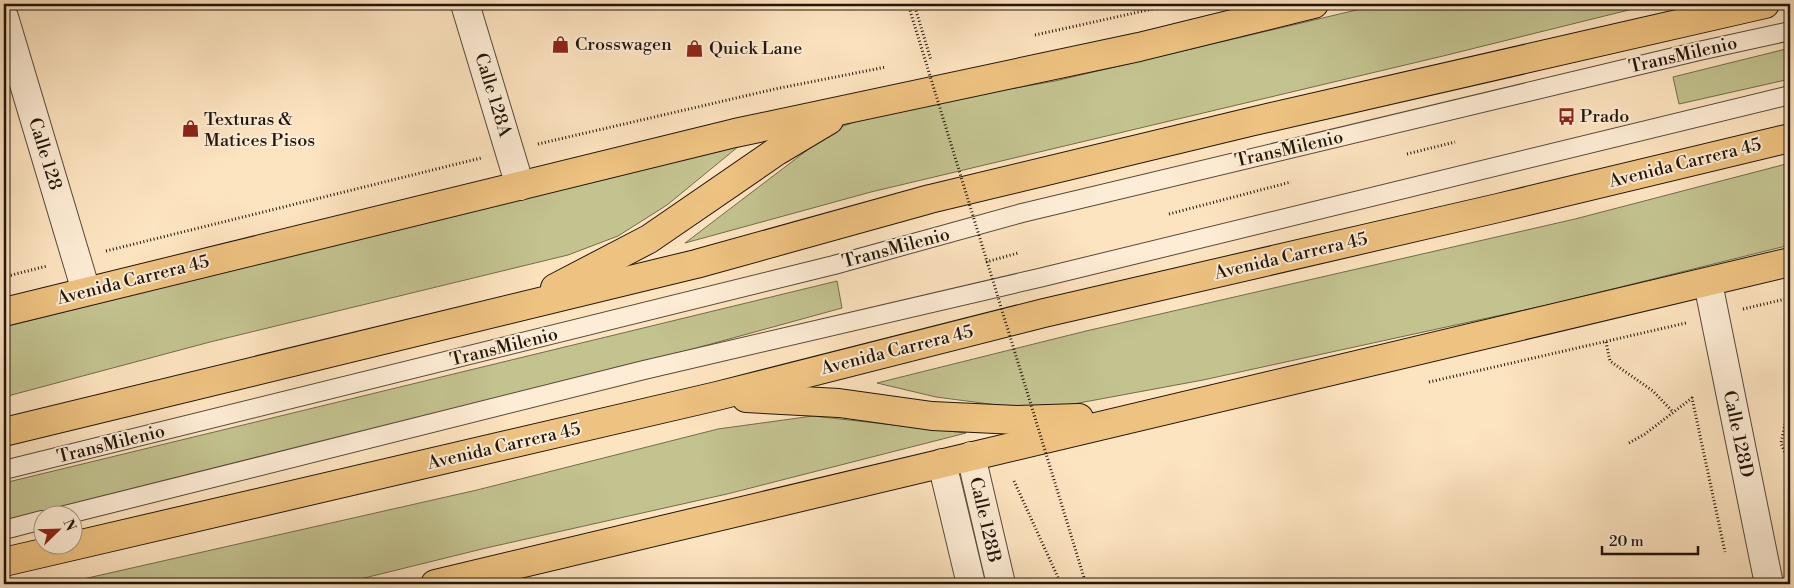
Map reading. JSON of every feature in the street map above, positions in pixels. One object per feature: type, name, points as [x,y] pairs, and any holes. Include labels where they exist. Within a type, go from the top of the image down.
[{"type":"highway","name":"Avenida Carrera 45","points":[[4,312],[736,133],[1139,47],[1314,4]]},
{"type":"highway","points":[[4,432],[696,264],[949,195],[1250,122],[1765,4]]},
{"type":"highway","points":[[514,309],[649,239],[777,151],[848,109]]},
{"type":"highway","name":"Avenida Carrera 45","points":[[4,562],[717,396],[1044,313],[1790,138]]},
{"type":"highway","points":[[435,584],[1790,262]]},
{"type":"highway","points":[[717,396],[839,403],[932,416],[1008,420],[1143,415]]},
{"type":"street","name":"Calle 128A","points":[[465,4],[520,186]]},
{"type":"street","name":"Calle 128","points":[[4,17],[86,291]]},
{"type":"street","name":"Calle 128D","points":[[1708,283],[1769,584]]},
{"type":"street","name":"Calle 128B","points":[[971,456],[1001,584]]},
{"type":"street","name":"Calle 128B","points":[[942,463],[970,584]]},
{"type":"lane","name":"TransMilenio","points":[[4,470],[834,266],[1031,211],[1699,51],[1790,31]]},
{"type":"lane","points":[[82,510],[644,370],[1039,278],[1790,95]]},
{"type":"lane","points":[[4,530],[32,523]]},
{"type":"path","points":[[908,4],[1086,584]]},
{"type":"path","points":[[914,4],[929,59],[940,90]]},
{"type":"path","points":[[1035,35],[1177,4]]},
{"type":"path","points":[[929,59],[940,56]]},
{"type":"path","points":[[4,277],[510,151],[775,88],[886,67]]},
{"type":"path","points":[[1407,154],[1455,142]]},
{"type":"path","points":[[1169,214],[1291,182]]},
{"type":"path","points":[[983,262],[1018,254]]},
{"type":"path","points":[[1606,342],[1610,361],[1653,391],[1673,412]]},
{"type":"path","points":[[1630,443],[1692,398],[1725,552]]},
{"type":"path","points":[[1790,400],[1781,443],[1790,465]]},
{"type":"path","points":[[1014,481],[1061,584]]},
{"type":"green space","points":[[1382,4],[1653,4],[871,192],[685,243],[835,129],[885,111],[1055,81]]},
{"type":"green space","points":[[1790,48],[1790,79],[1679,104],[1673,77]]},
{"type":"green space","points":[[739,146],[667,205],[618,236],[568,255],[210,342],[4,397],[4,327]]},
{"type":"green space","points":[[1790,163],[1790,245],[1552,304],[1203,380],[1068,405],[1005,406],[936,397],[877,383],[1086,331],[1575,219]]},
{"type":"green space","points":[[837,281],[842,308],[649,361],[375,431],[66,506],[32,506],[32,514],[4,521],[4,483]]},
{"type":"green space","points":[[813,416],[966,433],[727,494],[486,548],[340,584],[61,584],[477,490],[718,429]]},
{"type":"place","name":"Crosswagen","points":[[561,44]]},
{"type":"place","name":"Quick Lane","points":[[695,48]]},
{"type":"place","name":"Prado","points":[[1566,116]]},
{"type":"place","name":"Texturas & Matices Pisos","points":[[190,129]]}]
